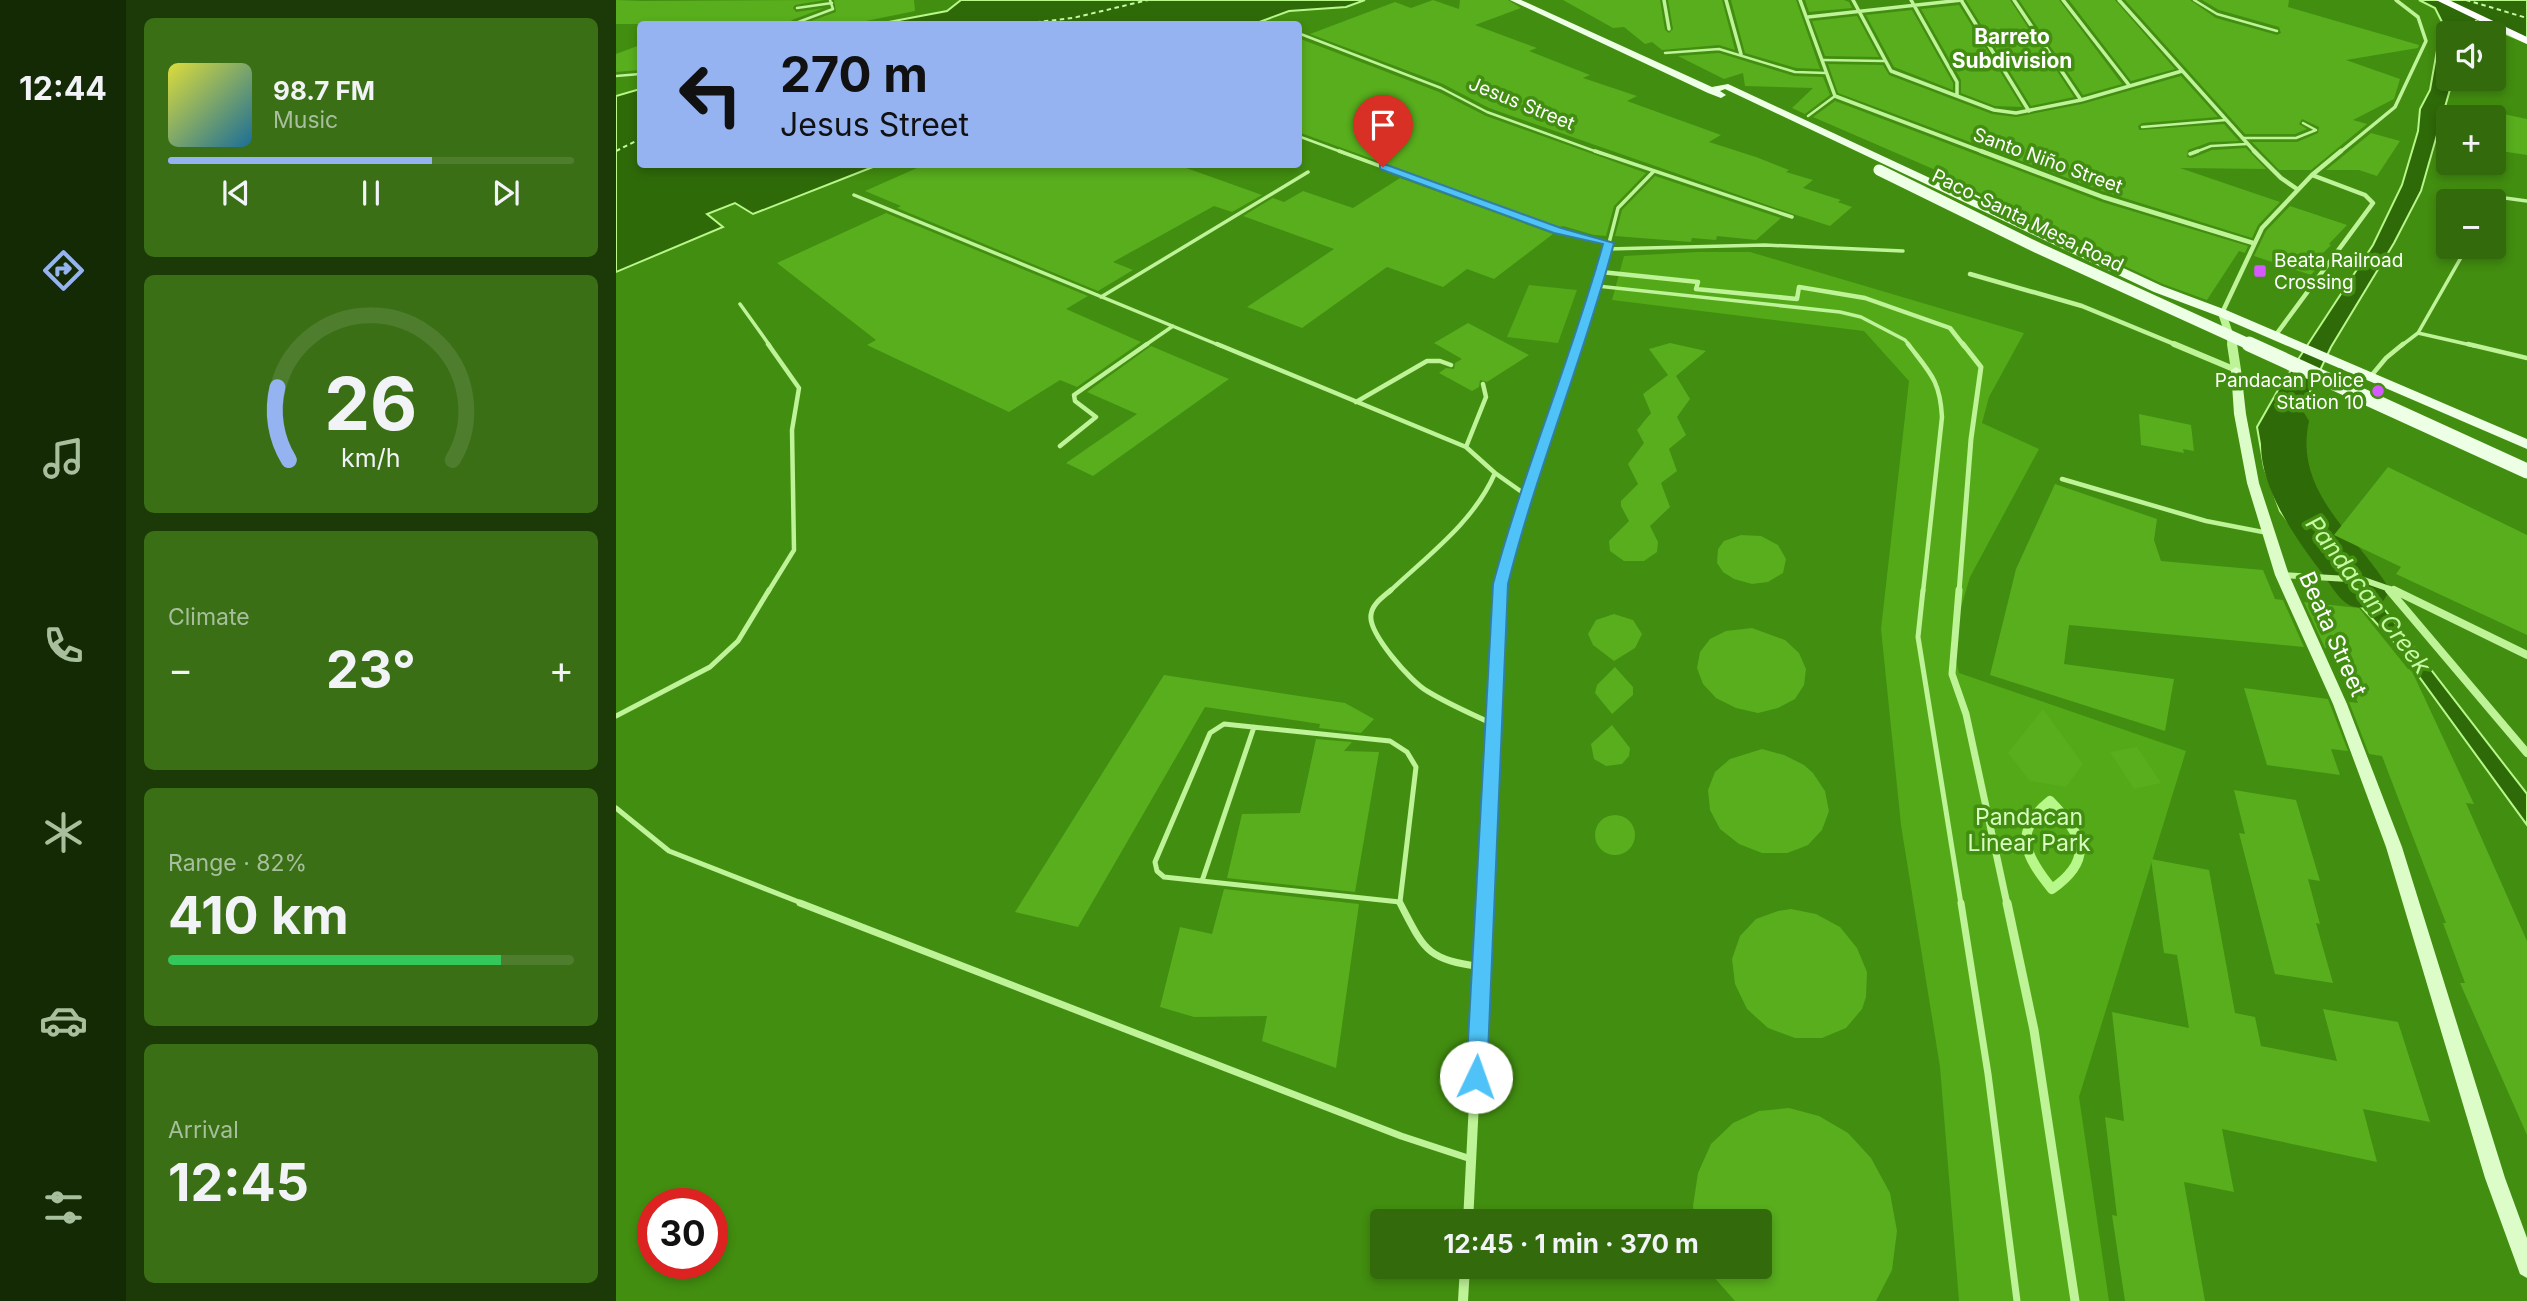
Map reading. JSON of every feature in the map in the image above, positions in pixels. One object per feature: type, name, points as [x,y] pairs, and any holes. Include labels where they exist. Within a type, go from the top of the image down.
[{"type":"highway","points":[[2441,0],[2527,41]]},
{"type":"main road","name":"Paco-Santa Mesa Road","points":[[1514,0],[1879,170],[2050,254],[2527,471]]},
{"type":"main road","name":"Paco-Santa Mesa Road","points":[[1712,91],[1725,86],[2040,236],[2158,289],[2222,313],[2527,444]]},
{"type":"main road","name":"Beata Street","points":[[2236,370],[2240,415],[2253,482],[2282,575],[2340,704],[2394,847],[2495,1178],[2527,1267]]},
{"type":"street","points":[[1664,0],[1669,29]]},
{"type":"street","points":[[1726,0],[1741,54]]},
{"type":"street","points":[[1800,0],[1823,60],[1830,91],[1835,96]]},
{"type":"street","points":[[1853,0],[1891,71],[2002,112],[2029,111],[2081,100],[2182,71]]},
{"type":"street","points":[[1911,0],[1957,82],[1957,96]]},
{"type":"street","points":[[1808,17],[1961,0],[2029,111]]},
{"type":"street","points":[[2014,0],[2081,100]]},
{"type":"street","points":[[2063,0],[2129,85]]},
{"type":"street","points":[[2119,0],[2247,144],[2281,178],[2297,189]]},
{"type":"street","points":[[2222,313],[2253,243],[2273,214],[2312,175],[2395,107],[2426,41],[2418,17],[2396,0]]},
{"type":"street","name":"Santo Niño Street","points":[[1835,96],[2102,197],[2253,243]]},
{"type":"street","points":[[2276,336],[2373,203],[2365,195],[2312,175]]},
{"type":"street","points":[[1469,1209],[1500,584],[1526,495],[1609,243]]},
{"type":"street","points":[[1601,272],[1698,282],[1696,289],[1797,299],[1799,288],[1865,298],[1950,328],[1980,367],[1970,453],[1952,674],[1966,714],[2034,1030],[2075,1301]]},
{"type":"street","points":[[1970,274],[2082,306],[2236,370]]},
{"type":"street","name":"Beata Street","points":[[2222,313],[2235,354],[2236,370]]},
{"type":"street","points":[[2282,575],[2364,580],[2386,586],[2527,655]]},
{"type":"street","points":[[2386,586],[2527,753]]},
{"type":"street","points":[[1463,1301],[1464,1279]]},
{"type":"lane","points":[[2194,0],[2217,14],[2277,31]]},
{"type":"lane","points":[[797,8],[831,1],[833,9],[801,21]]},
{"type":"lane","name":"Jesus Street","points":[[1302,35],[1441,88],[1473,107],[1653,172],[1792,217]]},
{"type":"lane","points":[[1665,53],[1712,48],[1741,54],[1795,72],[1826,74]]},
{"type":"lane","points":[[1823,60],[1884,61]]},
{"type":"lane","points":[[616,76],[637,74]]},
{"type":"lane","points":[[1808,116],[1835,96]]},
{"type":"lane","points":[[2142,127],[2226,120]]},
{"type":"lane","points":[[2242,138],[2296,138],[2316,130],[2303,123]]},
{"type":"lane","points":[[1302,137],[1558,231],[1609,243],[1618,208],[1653,172]]},
{"type":"lane","points":[[2190,153],[2211,146],[2247,144]]},
{"type":"lane","points":[[1101,297],[1308,172]]},
{"type":"lane","points":[[854,195],[1466,447],[1495,473],[1526,495]]},
{"type":"lane","points":[[2506,198],[2527,201]]},
{"type":"lane","points":[[1607,249],[1765,245],[1903,251]]},
{"type":"lane","points":[[2371,376],[2386,359],[2418,333],[2460,259]]},
{"type":"lane","points":[[1597,286],[1840,312],[1861,317],[1905,340],[1937,380],[1942,417],[1918,637],[1988,1074],[2017,1301]]},
{"type":"lane","points":[[616,716],[710,667],[720,658],[738,641],[794,550],[792,430],[799,388],[740,304]]},
{"type":"lane","points":[[1060,446],[1096,417],[1075,401],[1074,395],[1173,326]]},
{"type":"lane","points":[[2418,333],[2527,358]]},
{"type":"lane","points":[[1356,402],[1427,361],[1440,361],[1451,365]]},
{"type":"lane","points":[[1466,447],[1486,397],[1483,384]]},
{"type":"lane","points":[[1495,473],[1485,496],[1473,512],[1373,607],[1370,617],[1372,628],[1384,647],[1424,690],[1495,725]]},
{"type":"lane","points":[[2063,479],[2206,521],[2269,533]]},
{"type":"lane","points":[[1400,902],[1164,877],[1157,871],[1155,862],[1210,733],[1224,724],[1390,741],[1407,752],[1416,767],[1400,902],[1429,956],[1447,963],[1482,967]]},
{"type":"lane","points":[[1202,881],[1254,727]]},
{"type":"lane","points":[[616,808],[670,851],[1057,1004],[1401,1136],[1472,1159]]},
{"type":"green space","name":"Pandacan Linear Park","points":[[1750,252],[2024,333],[1989,397],[1982,423],[2039,449],[1970,577],[1951,641],[1959,673],[2186,751],[2079,1097],[2109,1301],[1959,1301],[1940,1067],[1901,825],[1881,629],[1909,381],[1864,331],[1612,300],[1624,256]]},
{"type":"green space","points":[[1529,285],[1577,290],[1558,343],[1507,337]]},
{"type":"water","points":[[961,0],[1365,0],[1346,7],[1289,11],[1262,21],[894,21],[947,11]]},
{"type":"water","points":[[2419,0],[2527,0],[2527,43],[2506,34],[2506,21],[2442,21],[2435,8]]},
{"type":"water","points":[[2436,56],[2436,91],[2450,91],[2446,105],[2436,105],[2436,138],[2421,191],[2394,243],[2331,347],[2297,419],[2290,456],[2297,506],[2371,592],[2527,794],[2527,825],[2393,641],[2315,557],[2280,511],[2264,467],[2257,427],[2278,390],[2373,245],[2402,185],[2418,131],[2420,109],[2430,90]]},
{"type":"water","points":[[637,90],[637,168],[870,168],[753,214],[735,203],[707,214],[723,227],[616,272],[616,96]]},
{"type":"building","points":[[616,0],[825,0],[795,5],[793,8],[796,12],[824,8],[791,21],[637,21],[637,24],[616,24]]},
{"type":"building","points":[[834,0],[914,0],[915,11],[866,21],[811,21],[836,12]]},
{"type":"building","points":[[1433,0],[1459,9],[1460,0],[1508,0],[1521,8],[1475,25],[1537,48],[1529,51],[1590,75],[1583,78],[1637,96],[1627,101],[1721,135],[1709,142],[1813,180],[1803,188],[1841,200],[1838,202],[1852,207],[1830,226],[1489,108],[1443,84],[1310,34],[1395,2],[1411,8]]},
{"type":"building","points":[[1563,0],[1660,0],[1665,30],[1669,33],[1673,29],[1668,0],[1722,0],[1735,50],[1719,45],[1662,50],[1652,42],[1645,44],[1624,27],[1613,28]]},
{"type":"building","points":[[1731,0],[1796,0],[1820,69],[1796,68],[1745,53]]},
{"type":"building","points":[[1805,0],[1844,0],[1849,2],[1852,8],[1809,12]]},
{"type":"building","points":[[1966,0],[2010,0],[2074,97],[2031,106]]},
{"type":"building","points":[[2019,0],[2059,0],[2122,84],[2083,95]]},
{"type":"building","points":[[2069,0],[2115,0],[2175,69],[2131,81]]},
{"type":"building","points":[[2125,0],[2190,0],[2216,18],[2277,35],[2281,33],[2279,27],[2219,10],[2202,0],[2289,0],[2288,7],[2419,45],[2418,48],[2346,60],[2400,79],[2394,99],[2353,120],[2367,124],[2311,170],[2279,170],[2252,142],[2297,142],[2318,133],[2319,127],[2302,119],[2299,124],[2307,129],[2295,134],[2245,134]]},
{"type":"building","points":[[1959,5],[2022,107],[1995,106],[1961,93],[1961,80],[1921,9]]},
{"type":"building","points":[[1912,10],[1953,83],[1953,90],[1894,67],[1866,15]]},
{"type":"building","points":[[1857,16],[1879,57],[1825,56],[1812,21]]},
{"type":"building","points":[[1302,40],[1439,92],[1486,116],[1646,173],[1614,206],[1606,236],[1559,227],[1302,133]]},
{"type":"building","points":[[637,46],[637,70],[616,72],[616,54]]},
{"type":"building","points":[[1719,53],[1794,76],[1823,77],[1830,95],[1805,114],[1792,108],[1813,88],[1745,86],[1743,73],[1724,79],[1678,56]]},
{"type":"building","points":[[1828,64],[1883,65],[1889,75],[1992,114],[2016,117],[2082,104],[2181,76],[2218,117],[2142,123],[2138,126],[2139,130],[2224,124],[2239,141],[2210,142],[2188,150],[2187,157],[2192,158],[2212,150],[2246,148],[2266,169],[2180,168],[2280,202],[2258,225],[2252,238],[2105,192],[1838,93]]},
{"type":"building","points":[[1835,101],[2102,202],[2248,246],[2245,253],[2239,251],[2207,300],[2163,284],[2082,246],[2087,242],[2039,226],[1939,179],[1947,175],[1813,117]]},
{"type":"building","points":[[2506,115],[2527,119],[2527,155],[2506,152]]},
{"type":"building","points":[[2371,133],[2400,141],[2377,176],[2359,170],[2326,170]]},
{"type":"building","points":[[917,168],[1186,168],[1262,195],[1232,212],[1214,206],[1113,262],[1133,270],[1098,291],[897,208],[901,206],[865,191]]},
{"type":"building","points":[[1655,176],[1781,218],[1756,240],[1717,236],[1716,240],[1692,238],[1691,242],[1615,236],[1622,210]]},
{"type":"building","points":[[1400,178],[1553,234],[1494,279],[1467,269],[1443,287],[1387,267],[1302,328],[1247,307],[1334,249],[1243,216],[1273,198],[1284,202],[1303,191],[1353,208]]},
{"type":"building","points":[[2290,206],[2347,225],[2329,244],[2331,245],[2322,254],[2327,256],[2311,275],[2254,256],[2266,231]]},
{"type":"building","points":[[886,213],[1088,296],[1066,309],[1141,342],[1077,387],[1060,380],[1009,412],[867,345],[876,340],[777,263]]},
{"type":"building","points":[[1468,323],[1529,355],[1487,382],[1480,380],[1479,387],[1472,391],[1439,373],[1446,368],[1454,369],[1455,363],[1462,359],[1434,343]]},
{"type":"building","points":[[1670,343],[1706,351],[1676,376],[1690,399],[1677,417],[1686,435],[1669,449],[1677,471],[1661,483],[1670,507],[1650,526],[1658,542],[1657,552],[1644,561],[1624,561],[1610,551],[1609,541],[1629,521],[1621,501],[1638,484],[1628,464],[1644,443],[1637,430],[1651,413],[1643,394],[1668,375],[1649,349]]},
{"type":"building","points":[[1151,346],[1229,379],[1093,476],[1066,463],[1137,414],[1087,392]]},
{"type":"building","points":[[2139,414],[2191,425],[2194,451],[2183,449],[2184,453],[2141,445]]},
{"type":"building","points":[[2388,467],[2527,535],[2527,635],[2396,574],[2401,567],[2334,535]]},
{"type":"building","points":[[2055,484],[2157,519],[2154,540],[2161,561],[2263,570],[2275,599],[2283,600],[2304,647],[2069,625],[2064,664],[2174,679],[2165,731],[1990,675],[2016,569]]},
{"type":"building","points":[[1741,535],[1761,536],[1778,545],[1786,559],[1783,573],[1768,582],[1752,584],[1734,579],[1723,572],[1717,563],[1718,549],[1724,541]]},
{"type":"building","points":[[2304,602],[2359,608],[2408,669],[2411,669],[2474,804],[2466,803],[2527,941],[2527,1135],[2460,983],[2465,983],[2443,923],[2446,923],[2382,756],[2369,754],[2349,702],[2358,703],[2336,649],[2325,648]]},
{"type":"building","points":[[1614,614],[1633,620],[1642,634],[1635,648],[1614,661],[1593,645],[1588,634],[1596,620]]},
{"type":"building","points":[[1752,628],[1785,640],[1799,653],[1806,669],[1804,685],[1795,699],[1778,708],[1758,713],[1736,708],[1716,698],[1703,684],[1697,668],[1700,652],[1710,639],[1726,631]]},
{"type":"building","points":[[1615,667],[1633,687],[1633,695],[1612,714],[1595,693],[1597,685]]},
{"type":"building","points":[[1164,675],[1345,703],[1374,719],[1361,733],[1319,728],[1320,724],[1205,707],[1078,927],[1015,912]]},
{"type":"building","points":[[2244,688],[2328,699],[2348,751],[2331,749],[2340,775],[2267,765]]},
{"type":"building","points":[[2043,709],[2083,764],[2066,787],[2030,781],[2008,753]]},
{"type":"building","points":[[1612,725],[1630,748],[1629,756],[1622,764],[1606,766],[1594,759],[1591,744]]},
{"type":"building","points":[[1316,739],[1352,742],[1344,751],[1379,752],[1355,892],[1227,878],[1242,814],[1300,813]]},
{"type":"building","points":[[2137,747],[2161,783],[2134,789],[2110,752]]},
{"type":"building","points":[[1762,749],[1784,755],[1804,765],[1825,791],[1829,811],[1822,830],[1808,845],[1787,853],[1762,853],[1739,844],[1720,829],[1710,810],[1708,790],[1715,772],[1730,759]]},
{"type":"building","points":[[2234,790],[2296,800],[2320,881],[2308,879],[2320,924],[2316,923],[2333,983],[2275,974],[2239,833],[2245,834]]},
{"type":"building","points":[[1615,815],[1629,821],[1635,835],[1629,849],[1615,855],[1601,849],[1595,835],[1601,821]]},
{"type":"building","points":[[2151,859],[2209,870],[2235,1013],[2255,1017],[2261,1046],[2337,1061],[2323,1009],[2398,1022],[2430,1122],[2363,1109],[2377,1162],[2222,1129],[2234,1192],[2184,1182],[2205,1301],[2125,1301],[2112,1215],[2117,1216],[2105,1117],[2124,1121],[2112,1012],[2189,1028],[2177,955],[2164,953]]},
{"type":"building","points":[[1224,889],[1359,904],[1336,1068],[1262,1041],[1267,1016],[1194,1017],[1160,1007],[1180,927],[1212,934]]},
{"type":"building","points":[[1791,909],[1816,914],[1840,927],[1857,948],[1867,972],[1866,997],[1862,1009],[1846,1028],[1822,1038],[1795,1038],[1768,1028],[1747,1009],[1735,984],[1732,959],[1740,936],[1756,919]]},
{"type":"building","points":[[1789,1108],[1819,1116],[1848,1133],[1871,1158],[1890,1193],[1897,1231],[1892,1270],[1876,1301],[1735,1301],[1716,1279],[1772,1279],[1772,1209],[1693,1209],[1693,1206],[1698,1173],[1711,1144],[1733,1123],[1759,1111]]},
{"type":"waterway","name":"Pandacan Creek","points":[[2287,421],[2282,441],[2285,463],[2293,486],[2320,534],[2364,590]]},
{"type":"waterway","points":[[2050,801],[2070,824],[2080,846],[2075,867],[2052,889],[2035,866],[2027,844],[2030,823],[2050,801]]},
{"type":"ferry route","points":[[1046,21],[1073,18],[1148,0]]},
{"type":"ferry route","points":[[2466,0],[2527,18]]},
{"type":"ferry route","points":[[616,151],[637,140]]},
{"type":"place","name":"Beata Railroad Crossing","points":[[2260,271]]},
{"type":"place","name":"Pandacan Police Station 10","points":[[2378,391]]},
{"type":"district","name":"Barreto Subdivision","points":[[2012,49]]},
{"type":"route","points":[[1383,167],[1558,231],[1609,243],[1595,294],[1515,527],[1500,584],[1476,1077]]}]
